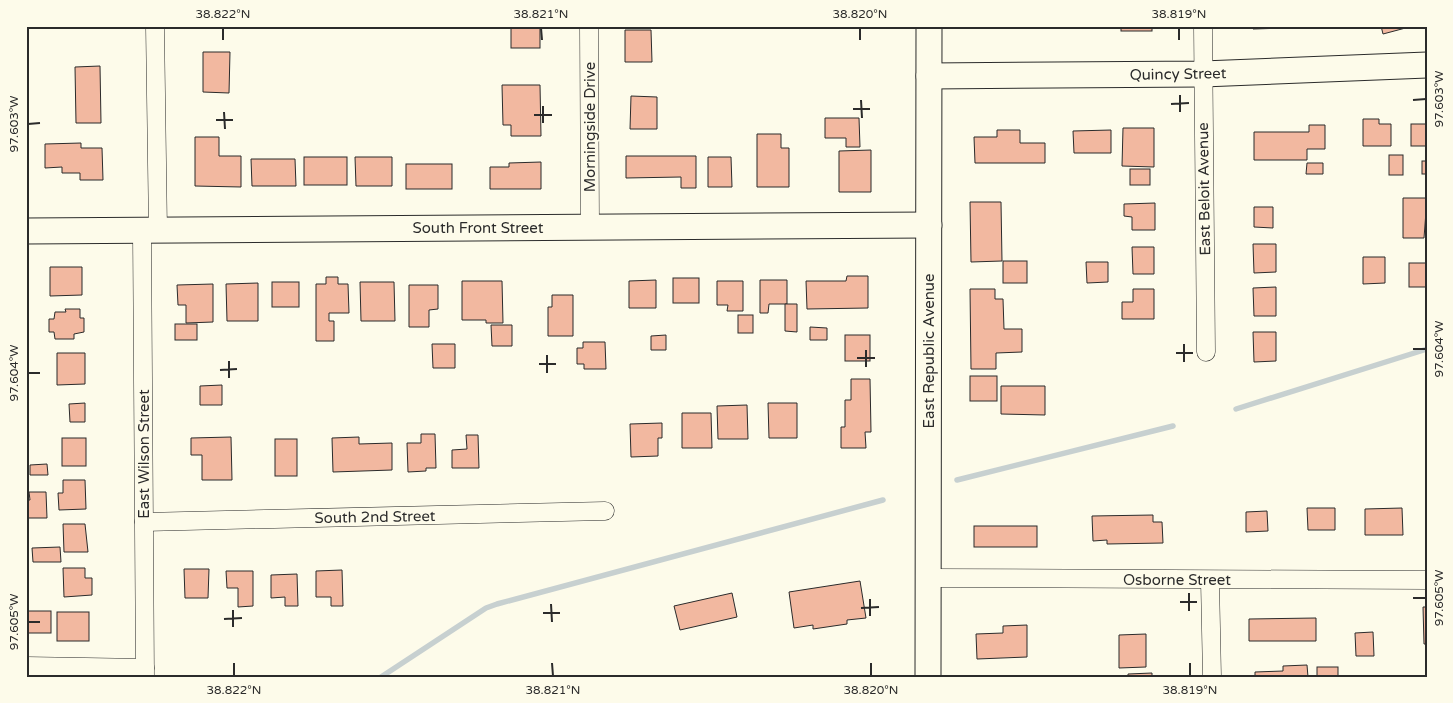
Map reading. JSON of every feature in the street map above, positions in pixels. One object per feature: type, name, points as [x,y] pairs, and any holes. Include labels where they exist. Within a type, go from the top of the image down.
[{"type":"street","name":"East Wilson Street","points":[[145,672],[144,522],[155,26]]},
{"type":"street","name":"Morningside Drive","points":[[589,26],[590,227]]},
{"type":"street","name":"East Republic Avenue","points":[[928,677],[929,26]]},
{"type":"street","name":"East Beloit Avenue","points":[[1202,26],[1206,352]]},
{"type":"street","name":"Quincy Street","points":[[929,76],[1203,74],[1427,65]]},
{"type":"street","name":"South Front Street","points":[[26,231],[929,225]]},
{"type":"street","name":"South 2nd Street","points":[[144,522],[605,512]]},
{"type":"street","name":"Osborne Street","points":[[928,578],[1210,581],[1427,580]]},
{"type":"street","points":[[1210,581],[1212,677]]},
{"type":"street","points":[[26,666],[145,672]]},
{"type":"building","points":[[511,26],[540,26],[540,48],[511,48]]},
{"type":"building","points":[[1121,26],[1152,26],[1152,31],[1121,31]]},
{"type":"building","points":[[1253,26],[1320,26],[1320,27],[1253,29]]},
{"type":"building","points":[[1381,26],[1413,26],[1383,34]]},
{"type":"building","points":[[625,30],[651,30],[652,62],[625,62]]},
{"type":"building","points":[[203,52],[230,52],[229,93],[203,92]]},
{"type":"building","points":[[100,66],[101,123],[76,123],[75,67]]},
{"type":"building","points":[[502,85],[540,85],[541,136],[511,136],[511,125],[503,125]]},
{"type":"building","points":[[631,96],[657,97],[657,129],[630,129]]},
{"type":"building","points":[[825,118],[859,118],[860,147],[846,147],[846,138],[825,138]]},
{"type":"building","points":[[1363,119],[1379,119],[1379,124],[1391,124],[1391,146],[1363,146]]},
{"type":"building","points":[[1411,124],[1427,124],[1427,146],[1411,146]]},
{"type":"building","points":[[1309,125],[1325,125],[1325,149],[1307,149],[1307,160],[1254,160],[1254,132],[1309,132]]},
{"type":"building","points":[[1123,128],[1154,128],[1154,167],[1122,166]]},
{"type":"building","points":[[997,130],[1020,130],[1020,143],[1045,143],[1045,163],[975,163],[974,137],[997,137]]},
{"type":"building","points":[[1111,130],[1111,153],[1074,153],[1073,131]]},
{"type":"building","points":[[757,134],[781,134],[781,148],[789,148],[789,187],[757,187]]},
{"type":"building","points":[[195,137],[219,137],[219,156],[241,156],[241,187],[195,186]]},
{"type":"building","points":[[81,143],[81,148],[102,148],[103,180],[80,180],[80,173],[62,173],[62,167],[45,168],[45,144]]},
{"type":"building","points":[[871,150],[871,192],[839,192],[839,151]]},
{"type":"building","points":[[1389,155],[1403,155],[1403,175],[1389,175]]},
{"type":"building","points":[[626,156],[696,156],[696,188],[681,188],[681,177],[626,178]]},
{"type":"building","points":[[304,157],[347,157],[347,185],[304,185]]},
{"type":"building","points":[[355,157],[392,157],[392,186],[356,186]]},
{"type":"building","points":[[708,157],[731,157],[732,187],[708,187]]},
{"type":"building","points":[[251,159],[295,159],[296,186],[252,186]]},
{"type":"building","points":[[1422,161],[1427,161],[1427,174],[1422,174]]},
{"type":"building","points":[[541,162],[541,189],[490,189],[490,167],[509,167],[509,163]]},
{"type":"building","points":[[1307,163],[1323,163],[1323,174],[1306,174]]},
{"type":"building","points":[[406,164],[452,164],[452,189],[406,189]]},
{"type":"building","points":[[1130,169],[1150,169],[1150,185],[1130,185]]},
{"type":"building","points":[[1403,198],[1427,198],[1424,238],[1403,238]]},
{"type":"building","points":[[970,202],[1001,202],[1002,261],[971,262]]},
{"type":"building","points":[[1155,203],[1155,230],[1132,230],[1132,217],[1124,216],[1124,204]]},
{"type":"building","points":[[1254,207],[1273,207],[1273,228],[1254,227]]},
{"type":"building","points":[[1253,244],[1276,244],[1276,272],[1254,273]]},
{"type":"building","points":[[1132,247],[1154,247],[1154,274],[1133,274]]},
{"type":"building","points":[[1363,257],[1385,257],[1385,283],[1363,284]]},
{"type":"building","points":[[1003,261],[1027,261],[1027,283],[1003,283]]},
{"type":"building","points":[[1086,262],[1108,262],[1108,282],[1087,283]]},
{"type":"building","points":[[1409,263],[1427,263],[1427,287],[1409,287]]},
{"type":"building","points":[[50,267],[82,267],[82,295],[50,296]]},
{"type":"building","points":[[847,276],[868,276],[868,308],[807,309],[806,281],[846,281]]},
{"type":"building","points":[[326,277],[338,277],[338,284],[348,284],[349,313],[329,313],[329,321],[334,321],[334,341],[316,341],[316,284],[326,284]]},
{"type":"building","points":[[673,278],[699,278],[699,303],[673,303]]},
{"type":"building","points":[[656,280],[656,308],[629,308],[629,281]]},
{"type":"building","points":[[760,280],[787,280],[787,304],[769,304],[768,313],[760,313]]},
{"type":"building","points":[[462,281],[502,281],[503,323],[486,323],[486,320],[462,320]]},
{"type":"building","points":[[717,281],[743,281],[743,311],[727,311],[728,305],[717,305]]},
{"type":"building","points":[[272,282],[299,282],[299,307],[272,307]]},
{"type":"building","points":[[360,282],[394,282],[395,321],[361,321]]},
{"type":"building","points":[[258,283],[258,321],[227,321],[226,284]]},
{"type":"building","points":[[213,284],[213,322],[186,323],[186,305],[178,305],[177,285]]},
{"type":"building","points":[[409,285],[438,285],[438,309],[429,310],[429,327],[409,327]]},
{"type":"building","points":[[1276,287],[1276,316],[1254,316],[1253,288]]},
{"type":"building","points":[[970,289],[995,289],[995,299],[1003,299],[1004,329],[1022,329],[1022,352],[996,353],[996,369],[971,369]]},
{"type":"building","points":[[1133,289],[1154,289],[1154,319],[1122,319],[1122,302],[1133,302]]},
{"type":"building","points":[[552,295],[573,295],[573,336],[548,336],[548,307],[552,307]]},
{"type":"building","points":[[785,304],[797,304],[797,332],[785,331]]},
{"type":"building","points":[[65,309],[80,309],[80,318],[84,318],[84,332],[74,334],[74,339],[55,339],[54,332],[49,332],[49,319],[54,319],[55,312],[66,312]]},
{"type":"building","points":[[738,315],[753,315],[753,333],[738,333]]},
{"type":"building","points":[[175,324],[197,324],[197,340],[175,340]]},
{"type":"building","points":[[491,325],[512,325],[512,346],[492,346]]},
{"type":"building","points":[[810,327],[827,328],[827,340],[810,340]]},
{"type":"building","points":[[1253,332],[1276,332],[1276,361],[1254,362]]},
{"type":"building","points":[[666,335],[666,350],[651,350],[651,336]]},
{"type":"building","points":[[845,335],[870,335],[870,361],[845,361]]},
{"type":"building","points":[[583,342],[605,342],[606,369],[584,369],[584,364],[577,364],[577,348],[583,348]]},
{"type":"building","points":[[432,344],[455,344],[455,368],[433,368]]},
{"type":"building","points":[[57,353],[85,353],[85,384],[57,385]]},
{"type":"building","points":[[970,376],[997,376],[997,401],[970,401]]},
{"type":"building","points":[[851,379],[870,379],[871,432],[865,432],[866,448],[841,448],[841,427],[845,427],[845,400],[851,400]]},
{"type":"building","points":[[222,385],[222,405],[200,405],[200,386]]},
{"type":"building","points":[[1001,386],[1045,386],[1045,415],[1001,414]]},
{"type":"building","points":[[85,403],[85,422],[70,422],[69,404]]},
{"type":"building","points":[[768,403],[797,403],[797,438],[769,438]]},
{"type":"building","points":[[747,405],[748,439],[718,439],[717,406]]},
{"type":"building","points":[[682,413],[711,413],[712,448],[682,448]]},
{"type":"building","points":[[662,423],[662,438],[658,438],[658,456],[631,457],[630,424]]},
{"type":"building","points":[[421,434],[435,434],[436,468],[426,468],[426,471],[408,472],[407,443],[421,443]]},
{"type":"building","points":[[466,435],[478,435],[479,468],[452,468],[452,450],[467,449]]},
{"type":"building","points":[[231,437],[232,480],[202,480],[202,455],[191,455],[191,438]]},
{"type":"building","points":[[359,437],[359,444],[392,443],[392,470],[333,472],[332,438]]},
{"type":"building","points":[[62,438],[86,438],[86,466],[62,466]]},
{"type":"building","points":[[275,439],[297,439],[297,476],[275,476]]},
{"type":"building","points":[[47,464],[48,475],[30,475],[30,465]]},
{"type":"building","points":[[63,480],[85,480],[86,509],[59,510],[58,493],[63,493]]},
{"type":"building","points":[[29,492],[46,492],[47,518],[26,518],[26,500],[30,500]]},
{"type":"building","points":[[1307,508],[1335,508],[1335,530],[1308,530]]},
{"type":"building","points":[[1402,508],[1403,535],[1365,535],[1365,509]]},
{"type":"building","points":[[1267,511],[1268,531],[1246,532],[1246,512]]},
{"type":"building","points":[[1153,515],[1153,522],[1162,522],[1163,543],[1107,544],[1107,540],[1093,541],[1092,516]]},
{"type":"building","points":[[63,524],[85,524],[88,552],[64,552]]},
{"type":"building","points":[[974,526],[1037,526],[1037,547],[974,547]]},
{"type":"building","points":[[60,547],[61,562],[33,562],[32,548]]},
{"type":"building","points":[[63,568],[85,568],[85,578],[92,578],[92,595],[64,597]]},
{"type":"building","points":[[184,569],[209,569],[208,598],[185,598]]},
{"type":"building","points":[[342,570],[343,606],[331,606],[331,597],[316,597],[316,571]]},
{"type":"building","points":[[226,571],[253,571],[253,606],[238,607],[238,588],[227,588]]},
{"type":"building","points":[[297,574],[298,606],[285,606],[285,597],[271,598],[271,575]]},
{"type":"building","points":[[860,581],[866,618],[847,620],[847,624],[813,629],[813,625],[794,628],[789,592]]},
{"type":"building","points":[[732,593],[737,617],[680,630],[674,606]]},
{"type":"building","points":[[1423,607],[1427,607],[1427,644],[1424,644]]},
{"type":"building","points":[[26,611],[51,611],[51,633],[26,633]]},
{"type":"building","points":[[57,612],[89,612],[89,641],[57,641]]},
{"type":"building","points":[[1316,618],[1316,641],[1249,641],[1249,619]]},
{"type":"building","points":[[1027,625],[1027,657],[977,659],[976,634],[1003,633],[1003,626]]},
{"type":"building","points":[[1373,632],[1374,656],[1356,656],[1355,633]]},
{"type":"building","points":[[1146,634],[1146,667],[1119,668],[1119,635]]},
{"type":"building","points":[[1307,665],[1308,677],[1255,677],[1255,672],[1283,671],[1283,666]]},
{"type":"building","points":[[1317,667],[1338,667],[1338,677],[1317,677]]},
{"type":"building","points":[[1152,673],[1152,677],[1128,677],[1128,674]]},
{"type":"waterway","points":[[1236,409],[1427,349]]},
{"type":"waterway","points":[[957,480],[1173,426]]},
{"type":"waterway","points":[[381,677],[486,608],[497,604],[883,500]]}]
